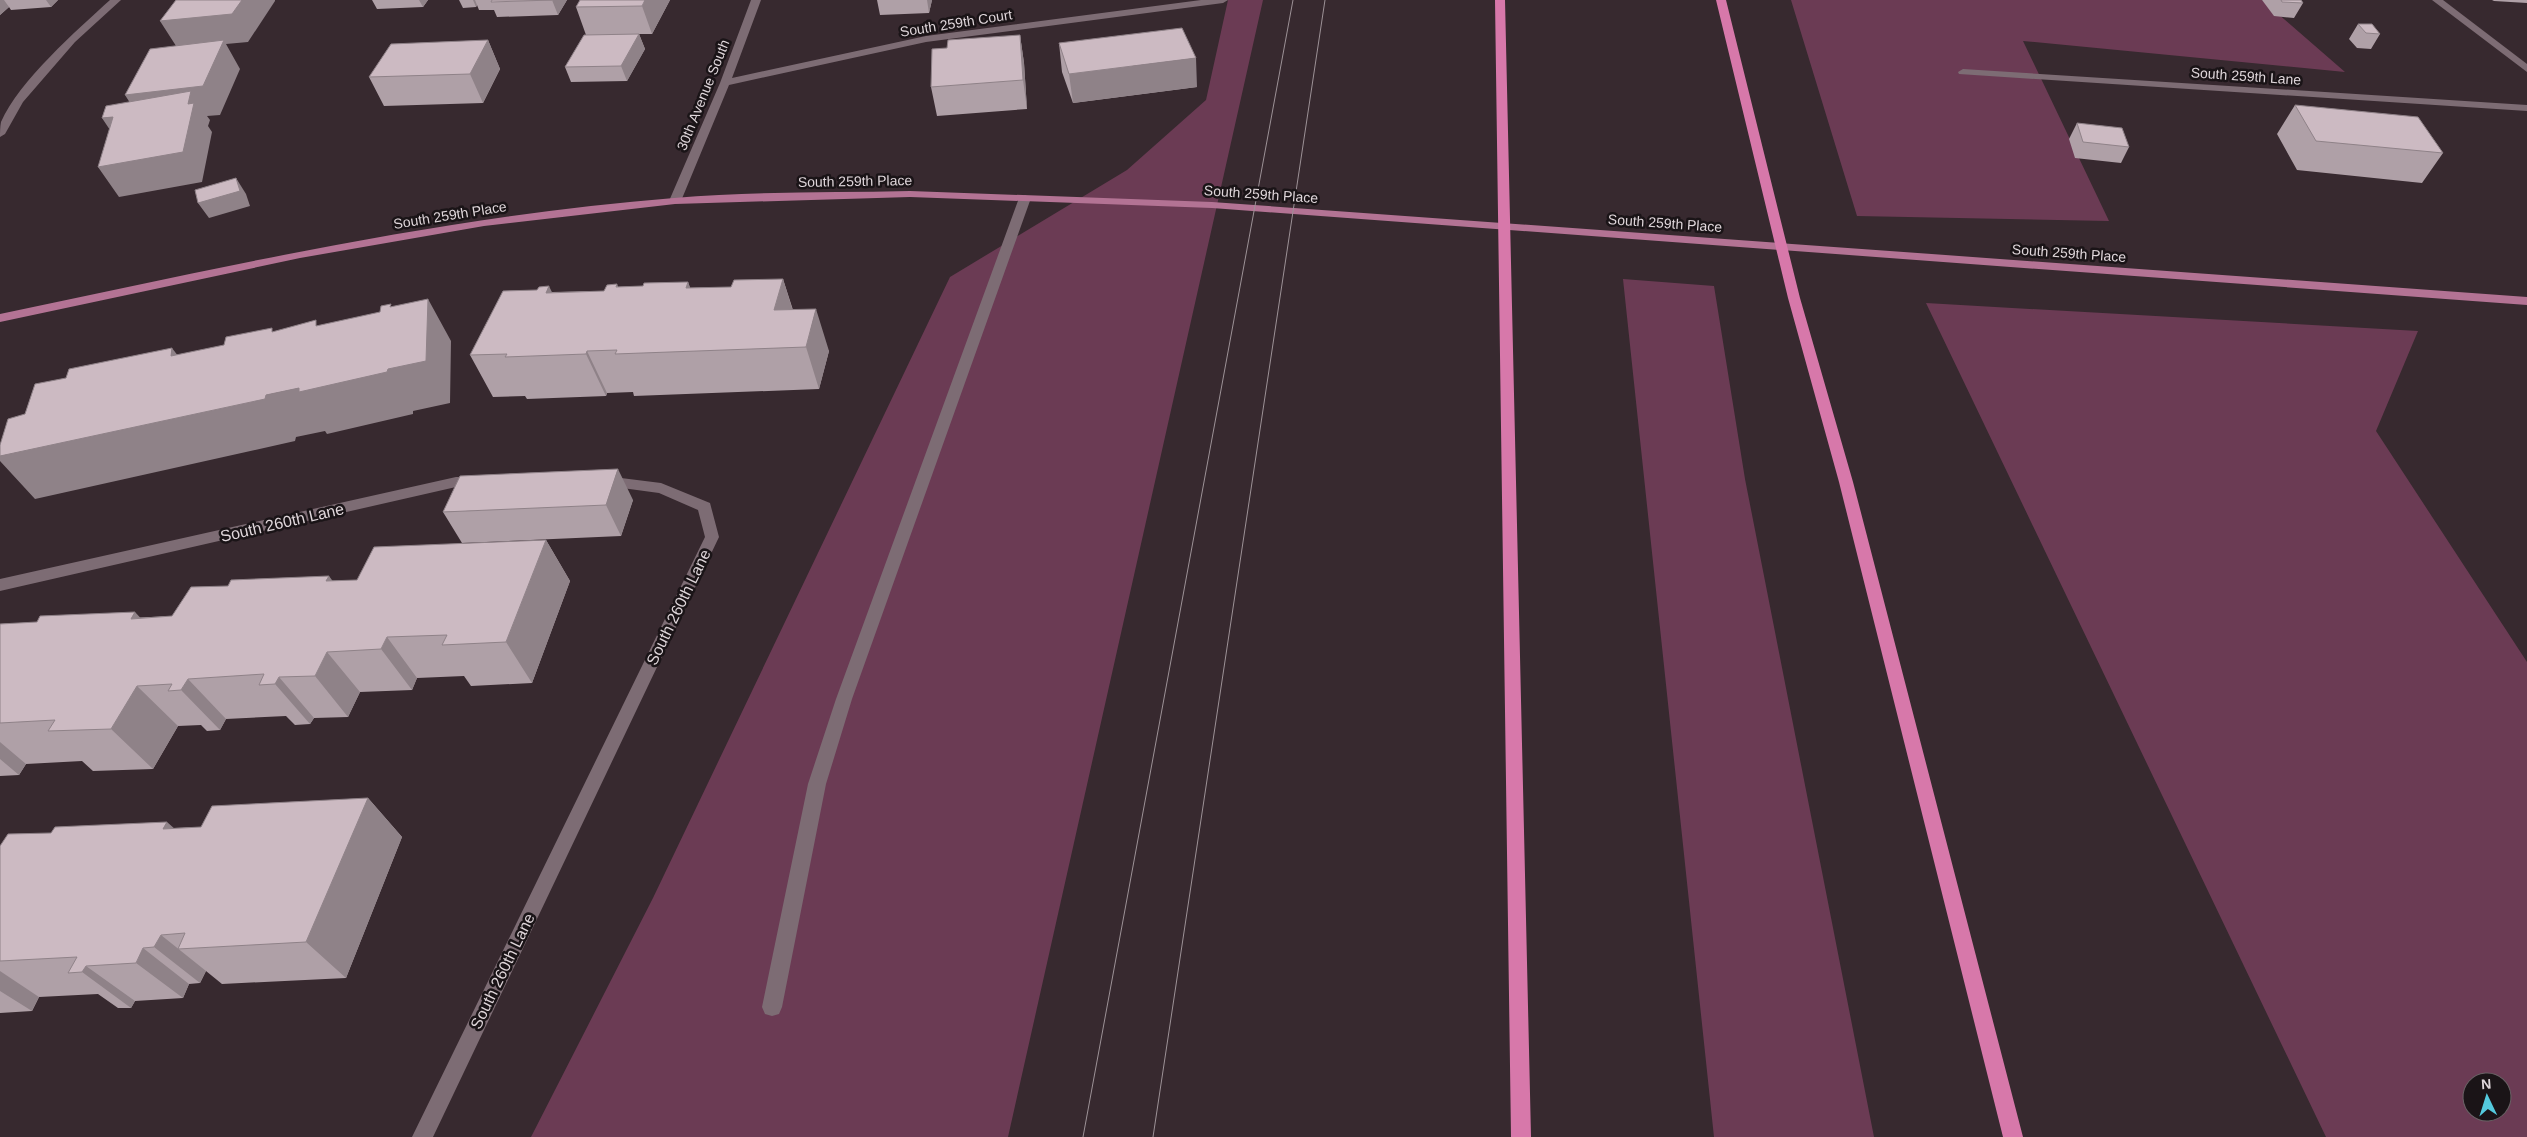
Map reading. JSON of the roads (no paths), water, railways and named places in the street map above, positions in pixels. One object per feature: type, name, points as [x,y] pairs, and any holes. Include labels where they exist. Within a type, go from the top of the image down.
[{"type":"highway","points":[[1500,0],[1521,1137]]},
{"type":"highway","points":[[1721,0],[1794,298],[1846,482],[2013,1137]]},
{"type":"main road","name":"South 259th Place","points":[[0,318],[300,254],[484,223],[675,201],[910,194],[1222,206],[2527,301]]},
{"type":"street","points":[[0,134],[18,101],[72,40],[116,0]]},
{"type":"street","name":"30th Avenue South","points":[[675,201],[725,83],[756,0]]},
{"type":"street","name":"South 259th Court","points":[[725,83],[926,39],[1223,0]]},
{"type":"street","points":[[2437,0],[2527,69]]},
{"type":"street","name":"South 259th Lane","points":[[1963,72],[2527,108]]},
{"type":"street","points":[[772,1007],[817,784],[844,699],[1024,198]]},
{"type":"street","name":"South 260th Lane","points":[[422,1137],[712,537],[705,507],[661,488],[592,480]]},
{"type":"street","name":"South 260th Lane","points":[[0,585],[456,482],[495,482]]},
{"type":"tram line","points":[[1083,1137],[1293,0]]},
{"type":"tram line","points":[[1153,1137],[1325,0]]}]
